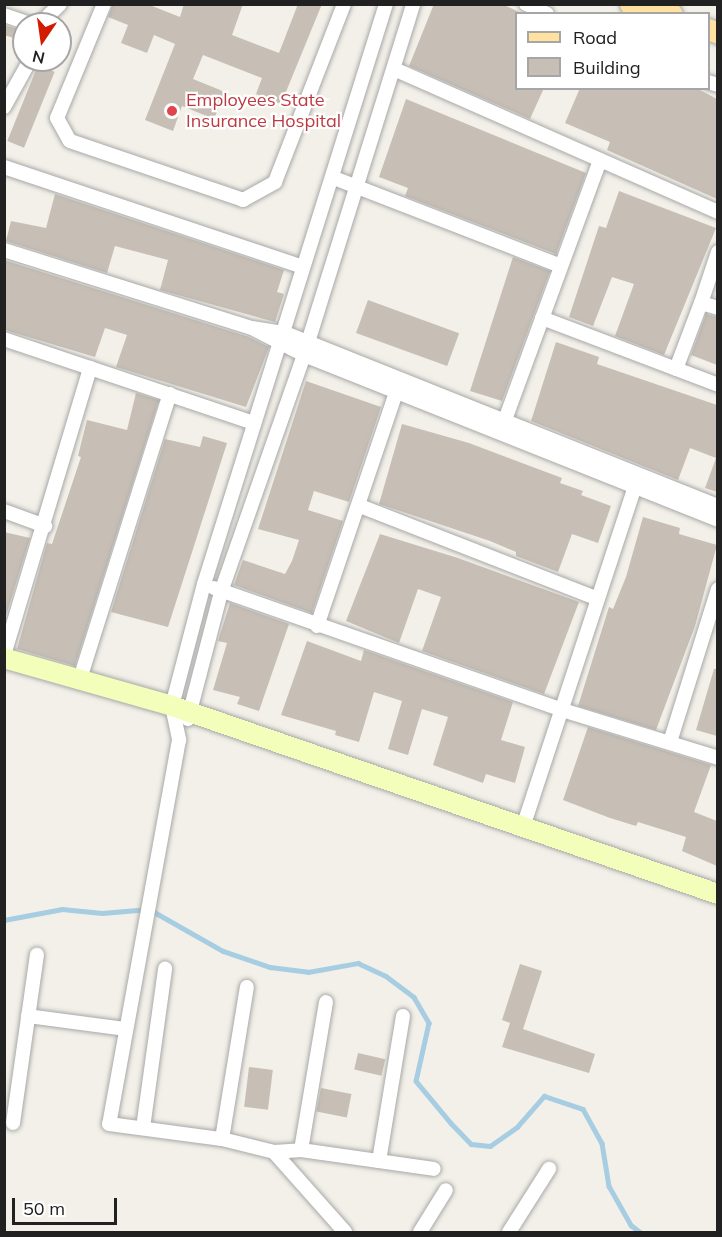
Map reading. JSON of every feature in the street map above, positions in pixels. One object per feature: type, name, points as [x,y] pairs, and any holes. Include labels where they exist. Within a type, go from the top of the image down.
[{"type":"main road","points":[[630,4],[648,12]]},
{"type":"main road","points":[[651,4],[668,12]]},
{"type":"street","points":[[104,4],[57,118],[70,141],[243,200],[275,182],[344,4]]},
{"type":"street","points":[[179,734],[172,706],[204,584],[254,423],[283,339],[305,262],[334,178],[386,4]]},
{"type":"street","points":[[413,4],[306,349],[221,592],[192,713],[179,734],[109,1124],[222,1139],[274,1152],[301,1150],[434,1169]]},
{"type":"street","points":[[526,4],[543,12]]},
{"type":"street","points":[[394,69],[717,212]]},
{"type":"street","points":[[4,107],[23,72]]},
{"type":"street","points":[[502,428],[600,160]]},
{"type":"street","points":[[4,167],[305,262],[332,266]]},
{"type":"street","points":[[334,178],[358,185],[561,266]]},
{"type":"street","points":[[4,250],[283,339],[502,428],[635,487],[717,520]]},
{"type":"street","points":[[676,369],[717,252]]},
{"type":"street","points":[[701,303],[717,308]]},
{"type":"street","points":[[542,318],[717,385]]},
{"type":"street","points":[[4,339],[254,423]]},
{"type":"street","points":[[306,349],[396,392],[717,506]]},
{"type":"street","points":[[90,368],[45,526],[4,656],[79,682],[172,706],[717,894]]},
{"type":"street","points":[[317,626],[360,506],[396,392]]},
{"type":"street","points":[[79,682],[170,394]]},
{"type":"street","points":[[523,827],[559,709],[635,487]]},
{"type":"street","points":[[360,506],[596,598]]},
{"type":"street","points":[[4,512],[45,526]]},
{"type":"street","points":[[204,584],[317,626],[559,709],[717,758]]},
{"type":"street","points":[[670,742],[717,590]]},
{"type":"street","points":[[12,1123],[37,955]]},
{"type":"street","points":[[143,1128],[165,969]]},
{"type":"street","points":[[222,1139],[247,987]]},
{"type":"street","points":[[301,1150],[326,1002]]},
{"type":"street","points":[[28,1016],[125,1029]]},
{"type":"street","points":[[380,1161],[403,1016]]},
{"type":"street","points":[[274,1152],[345,1233]]},
{"type":"street","points":[[509,1233],[549,1169]]},
{"type":"street","points":[[420,1233],[446,1190]]},
{"type":"building","points":[[113,4],[147,4],[180,17],[184,4],[243,4],[232,35],[279,53],[298,4],[322,4],[281,104],[256,94],[262,78],[203,55],[193,79],[225,92],[214,119],[182,106],[173,131],[145,120],[175,44],[154,35],[147,53],[121,43],[128,25],[108,17]]},
{"type":"building","points":[[434,4],[502,4],[519,12],[515,12],[515,90],[543,90],[530,119],[409,66]]},
{"type":"building","points":[[4,25],[12,27],[12,37],[4,35]]},
{"type":"building","points":[[35,72],[55,72],[24,148],[7,141]]},
{"type":"building","points":[[579,90],[700,90],[717,99],[717,199],[607,150],[610,142],[565,123]]},
{"type":"building","points":[[406,99],[586,173],[556,254],[405,196],[408,188],[379,177]]},
{"type":"building","points":[[619,191],[716,228],[664,355],[615,336],[634,284],[612,277],[593,326],[569,317],[599,226],[606,228]]},
{"type":"building","points":[[55,194],[284,270],[277,292],[284,294],[275,322],[160,290],[168,260],[115,246],[107,273],[6,241],[11,221],[46,228]]},
{"type":"building","points":[[513,257],[550,271],[502,401],[470,391]]},
{"type":"building","points":[[4,260],[249,337],[269,347],[246,407],[116,367],[127,335],[105,328],[95,357],[8,331],[4,328]]},
{"type":"building","points":[[368,300],[459,333],[447,366],[356,333]]},
{"type":"building","points":[[706,314],[717,317],[717,365],[691,355]]},
{"type":"building","points":[[556,342],[599,357],[597,364],[717,405],[717,492],[705,488],[716,458],[690,448],[678,480],[531,421]]},
{"type":"building","points":[[306,381],[381,407],[349,502],[314,491],[308,510],[343,521],[312,613],[234,585],[243,560],[285,574],[292,561],[299,540],[258,529]]},
{"type":"building","points":[[136,393],[159,400],[75,666],[17,649],[47,543],[52,544],[81,457],[78,456],[87,420],[127,430]]},
{"type":"building","points":[[402,424],[469,443],[562,478],[560,483],[583,491],[581,495],[611,506],[598,543],[572,534],[558,572],[516,556],[516,552],[490,541],[379,504]]},
{"type":"building","points":[[203,436],[227,443],[168,627],[111,612],[165,439],[200,447]]},
{"type":"building","points":[[643,517],[680,528],[679,534],[717,545],[695,626],[656,730],[578,706],[609,607],[613,609],[626,577]]},
{"type":"building","points":[[4,532],[30,538],[4,622]]},
{"type":"building","points":[[380,534],[458,558],[579,602],[544,694],[422,651],[441,597],[418,589],[399,643],[346,621]]},
{"type":"building","points":[[230,603],[289,624],[259,711],[237,704],[240,697],[213,690],[227,643],[218,641]]},
{"type":"building","points":[[307,641],[361,661],[364,650],[513,702],[501,740],[525,747],[515,783],[486,774],[483,783],[433,765],[448,717],[422,709],[408,755],[388,749],[402,701],[374,692],[359,742],[335,735],[336,731],[281,715]]},
{"type":"building","points":[[714,669],[717,669],[717,736],[696,730]]},
{"type":"building","points":[[588,727],[711,765],[694,812],[717,821],[717,866],[682,851],[686,837],[638,822],[636,826],[563,800]]},
{"type":"building","points":[[520,964],[542,971],[523,1029],[595,1054],[589,1073],[502,1047],[510,1023],[502,1020]]},
{"type":"building","points":[[358,1053],[385,1059],[381,1076],[354,1070]]},
{"type":"building","points":[[249,1067],[273,1070],[268,1110],[244,1107]]},
{"type":"building","points":[[321,1088],[351,1094],[347,1117],[316,1112]]},
{"type":"waterway","points":[[4,920],[62,909],[102,913],[149,909],[223,951],[270,967],[308,972],[358,963],[386,976],[414,997],[429,1023],[416,1081],[471,1144],[490,1146],[517,1127],[544,1096],[583,1109],[602,1143],[609,1186],[631,1225],[640,1232]]},
{"type":"place","name":"Employees State Insurance Hospital","points":[[172,111]]}]
